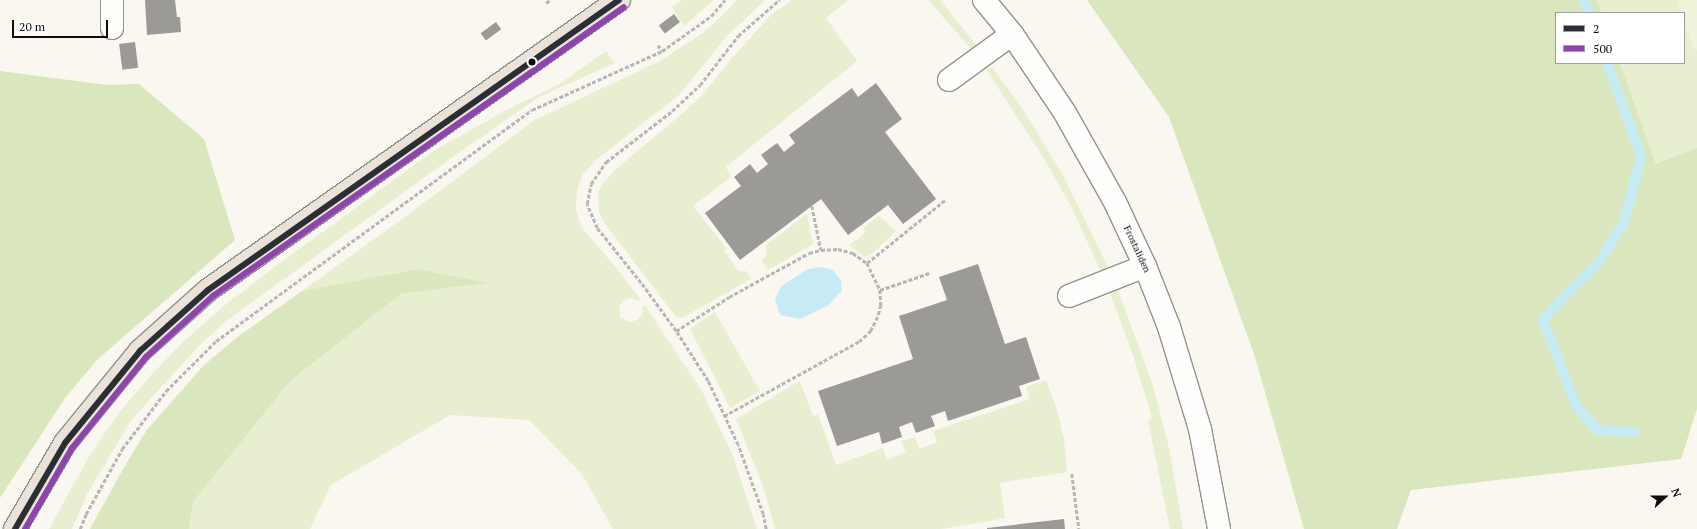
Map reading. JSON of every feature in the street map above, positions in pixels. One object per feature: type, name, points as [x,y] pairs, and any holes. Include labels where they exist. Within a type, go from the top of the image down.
[{"type":"main road","points":[[16,528],[70,437],[140,352],[208,290],[619,0]]},
{"type":"street","points":[[112,0],[112,28]]},
{"type":"street","name":"Frostaliden","points":[[984,0],[1012,34],[1065,113],[1115,202],[1145,266],[1169,327],[1200,429],[1218,529]]},
{"type":"street","points":[[949,80],[1012,34]]},
{"type":"street","points":[[1069,296],[1145,266]]},
{"type":"path","points":[[546,3],[550,0]]},
{"type":"path","points":[[80,529],[86,514],[122,449],[166,391],[216,341],[532,110],[662,51],[711,16],[725,0]]},
{"type":"path","points":[[766,529],[763,514],[741,452],[708,382],[676,331],[641,283],[597,228],[587,204],[591,184],[606,162],[672,111],[700,85],[738,36],[779,0]]},
{"type":"path","points":[[658,45],[662,51]]},
{"type":"path","points":[[867,264],[945,200]]},
{"type":"path","points":[[812,206],[821,250]]},
{"type":"path","points":[[676,331],[729,297],[792,262],[821,250],[838,249],[853,253],[867,264],[880,290],[881,305],[878,318],[871,331],[859,342],[725,416]]},
{"type":"path","points":[[880,290],[929,273]]},
{"type":"path","points":[[1072,474],[1079,529]]},
{"type":"green space","points":[[682,0],[714,0],[684,26],[671,7]]},
{"type":"green space","points":[[737,0],[765,0],[727,36],[679,95],[597,159],[583,174],[577,190],[576,209],[581,227],[619,271],[641,300],[638,301],[632,298],[624,300],[619,307],[620,317],[629,322],[637,320],[643,314],[642,307],[645,305],[702,391],[733,456],[757,529],[613,529],[582,474],[529,420],[450,415],[331,485],[310,529],[189,529],[193,502],[290,381],[401,294],[485,283],[418,269],[302,291],[406,216],[533,121],[660,61],[704,32]]},
{"type":"green space","points":[[792,0],[848,0],[826,18],[857,61],[726,167],[731,177],[693,206],[726,248],[724,251],[739,271],[746,271],[751,279],[682,318],[676,317],[603,221],[599,212],[598,192],[603,183],[616,169],[683,113],[704,93],[731,59],[771,15]]},
{"type":"green space","points":[[928,0],[940,0],[977,46],[972,50]]},
{"type":"green space","points":[[1087,0],[1597,0],[1602,12],[1555,12],[1555,64],[1620,64],[1656,164],[1697,148],[1697,409],[1681,459],[1411,490],[1397,529],[1304,529],[1255,357],[1169,117]]},
{"type":"green space","points":[[1597,0],[1697,0],[1697,148],[1656,164],[1620,64],[1685,64],[1685,12],[1602,12]]},
{"type":"green space","points":[[1676,0],[1697,0],[1697,50],[1695,51],[1685,25],[1685,12],[1681,12]]},
{"type":"green space","points":[[606,51],[615,63],[539,97],[454,156],[226,321],[197,348],[132,419],[87,494],[72,529],[49,529],[91,453],[119,413],[149,377],[185,340],[224,306],[273,268],[435,150],[512,107],[558,85]]},
{"type":"green space","points":[[992,67],[1024,111],[1065,179],[1108,267],[1101,272],[1072,208],[1043,157],[986,69]]},
{"type":"green space","points":[[0,71],[107,85],[139,84],[204,139],[235,240],[98,359],[65,398],[0,498]]},
{"type":"green space","points":[[807,214],[813,244],[768,270],[762,261],[767,253],[765,246]]},
{"type":"green space","points":[[879,216],[896,231],[872,254],[865,257],[849,245],[862,236],[865,230],[864,227]]},
{"type":"green space","points":[[418,269],[487,283],[401,294],[290,381],[193,502],[189,529],[90,529],[146,431],[204,365],[236,338],[302,291]]},
{"type":"green space","points":[[1118,290],[1153,386],[1169,448],[1183,529],[1170,529],[1148,421],[1152,418],[1133,355],[1110,293]]},
{"type":"green space","points":[[715,312],[760,391],[730,408],[690,329]]},
{"type":"green space","points":[[1046,380],[1057,410],[1064,439],[1067,472],[1000,483],[1005,518],[942,529],[775,529],[763,486],[736,419],[800,381],[813,416],[818,414],[836,465],[883,448],[887,460],[906,452],[901,441],[915,437],[919,449],[937,442],[933,431],[1030,399],[1026,387]]},
{"type":"water","points":[[822,267],[833,270],[841,280],[842,290],[829,305],[800,319],[780,315],[775,299],[781,286],[808,269]]},
{"type":"building","points":[[145,0],[175,0],[177,17],[180,17],[181,32],[147,35]]},
{"type":"building","points":[[674,14],[680,22],[665,33],[659,25]]},
{"type":"building","points":[[496,22],[501,29],[486,40],[481,33]]},
{"type":"building","points":[[135,42],[138,68],[122,70],[119,44]]},
{"type":"building","points":[[876,83],[902,119],[885,132],[936,199],[903,224],[888,205],[848,235],[821,199],[740,260],[705,213],[741,186],[734,177],[750,164],[757,173],[768,164],[761,155],[777,143],[784,152],[795,143],[789,135],[852,88],[858,97]]},
{"type":"building","points":[[978,264],[1005,344],[1026,337],[1040,379],[1019,386],[1022,396],[948,421],[945,411],[931,416],[935,426],[916,433],[912,422],[899,427],[902,437],[882,444],[879,432],[837,446],[818,391],[913,359],[899,316],[947,300],[939,277]]},
{"type":"building","points":[[1064,519],[1065,529],[987,529],[987,528]]},
{"type":"waterway","points":[[1584,0],[1589,12]]},
{"type":"waterway","points":[[1607,64],[1641,156],[1624,222],[1599,262],[1562,298],[1543,320],[1576,406],[1598,430],[1634,432]]},
{"type":"transit line","name":"2","points":[[15,529],[65,443],[140,351],[208,290],[619,0]]},
{"type":"transit line","name":"500","points":[[25,529],[72,448],[146,357],[213,296],[624,7]]}]
